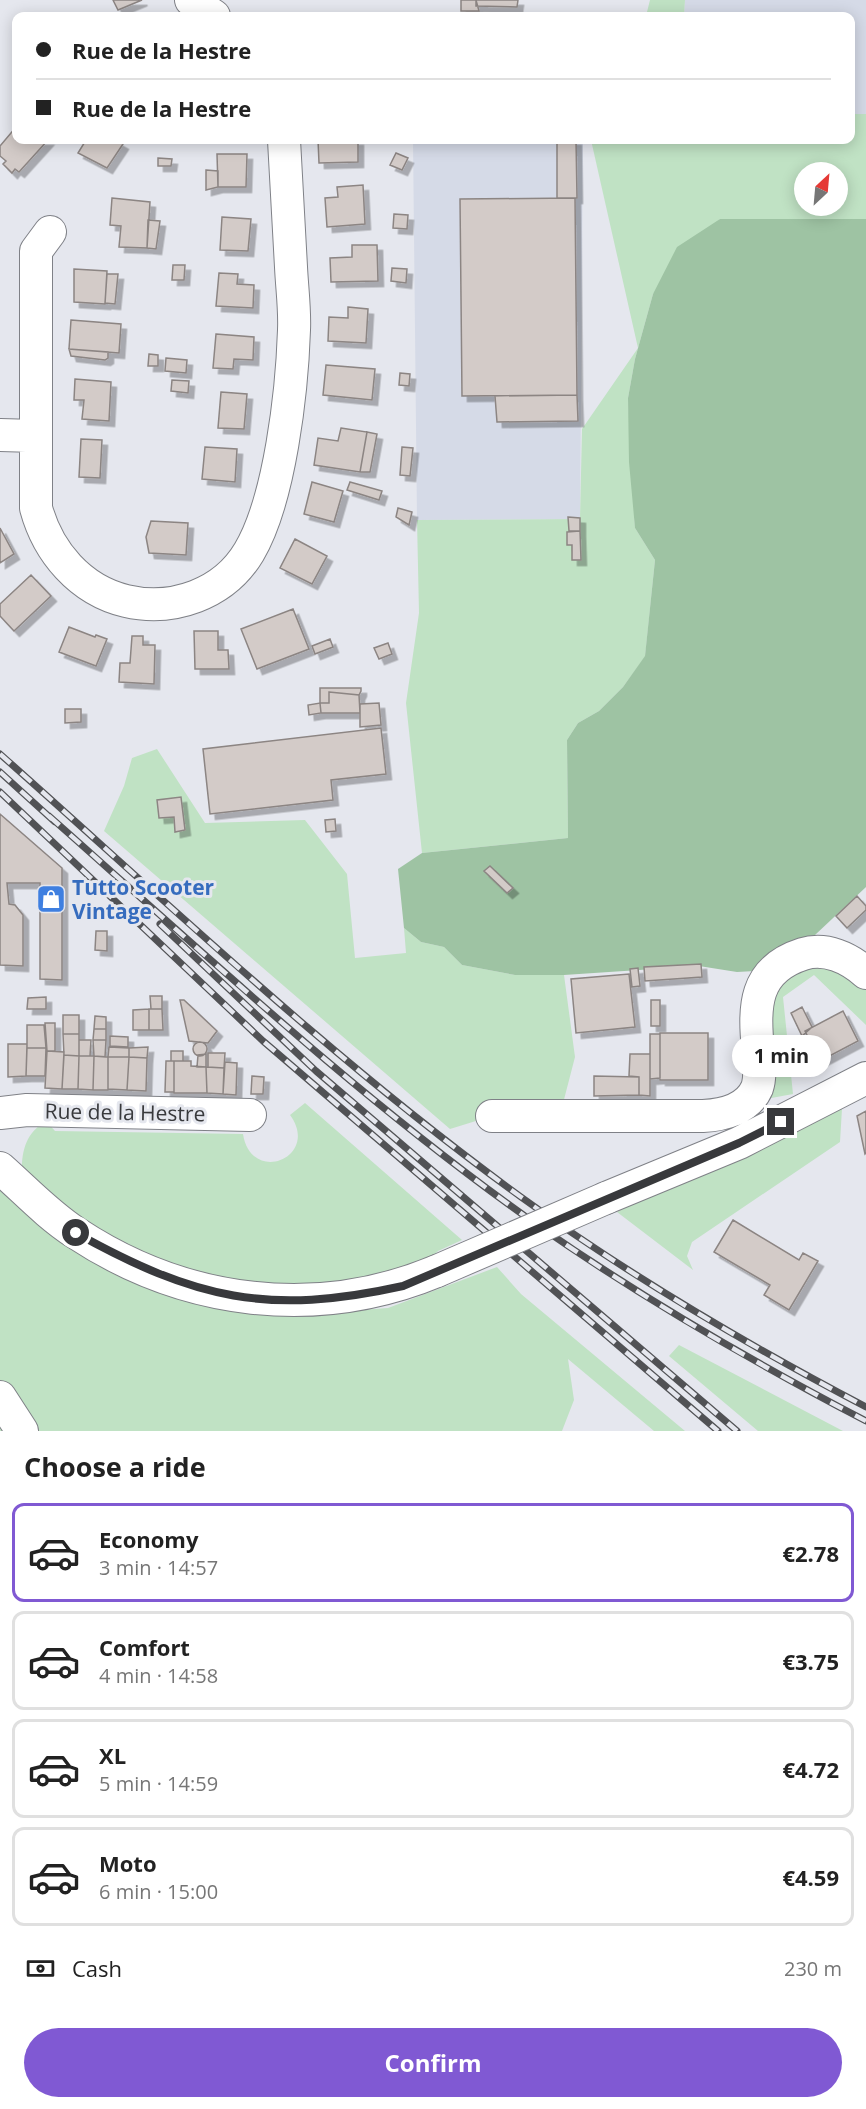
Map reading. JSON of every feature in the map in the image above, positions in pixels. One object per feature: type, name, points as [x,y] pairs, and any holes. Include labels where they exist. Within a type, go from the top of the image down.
[{"type":"street","points":[[191,0],[208,12]]},
{"type":"street","points":[[50,232],[36,251],[36,508],[42,530],[69,569],[108,594],[127,601],[165,604],[191,599],[212,589],[243,560],[253,544],[270,498],[288,397],[295,329],[284,144]]},
{"type":"street","points":[[0,435],[35,436]]},
{"type":"street","points":[[492,1116],[703,1116],[722,1113],[749,1102],[760,1077],[755,1010],[758,995],[774,970],[790,958],[808,952],[823,952],[849,960],[866,973]]},
{"type":"street","points":[[0,1168],[76,1233],[167,1279],[209,1292],[282,1302],[322,1300],[403,1286],[739,1143],[866,1078]]},
{"type":"street","name":"Rue de la Hestre","points":[[0,1113],[27,1110],[250,1115]]},
{"type":"street","points":[[0,1397],[22,1431]]},
{"type":"shaded area","points":[[685,0],[866,0],[866,114],[855,114],[855,12],[684,12]]},
{"type":"shaded area","points":[[413,144],[583,144],[580,519],[417,520]]},
{"type":"green space","points":[[650,0],[685,0],[684,12],[647,12]]},
{"type":"green space","points":[[855,114],[866,114],[866,219],[720,219],[653,294],[635,359],[628,398],[635,528],[655,560],[645,657],[623,687],[599,711],[578,723],[567,740],[568,838],[422,853],[406,703],[419,613],[417,520],[580,519],[582,429],[638,348],[592,144],[855,144]]},
{"type":"green space","points":[[720,219],[866,219],[866,887],[815,935],[808,952],[774,970],[737,972],[699,966],[564,975],[515,975],[462,965],[444,947],[421,942],[404,928],[398,869],[422,853],[568,838],[567,740],[578,723],[599,711],[623,687],[645,656],[655,560],[635,528],[629,462],[628,398],[635,359],[653,294],[677,247]]},
{"type":"green space","points":[[157,749],[205,823],[305,820],[347,874],[355,958],[406,953],[404,928],[421,942],[444,947],[462,965],[515,975],[564,975],[575,1057],[560,1115],[492,1116],[450,1129],[104,831],[124,786],[132,758]]},
{"type":"green space","points":[[790,958],[866,973],[866,1025],[814,975],[783,997],[793,1094],[749,1102],[756,1024]]},
{"type":"green space","points":[[843,1092],[840,1142],[692,1242],[687,1256],[693,1270],[617,1212],[739,1143]]},
{"type":"green space","points":[[305,1103],[462,1240],[438,1251],[403,1286],[206,1305],[268,1315],[388,1308],[497,1267],[521,1294],[685,1431],[654,1431],[568,1359],[574,1400],[562,1431],[0,1431],[0,1181],[22,1178],[23,1153],[28,1138],[33,1132],[46,1121],[55,1131],[243,1134],[249,1150],[258,1159],[270,1162],[281,1160],[291,1153],[297,1143],[297,1130],[290,1115]]},
{"type":"green space","points":[[679,1345],[843,1431],[758,1431],[669,1356]]},
{"type":"building","points":[[113,0],[142,0],[118,10]]},
{"type":"building","points":[[461,0],[476,0],[479,11],[461,11]]},
{"type":"building","points":[[476,0],[518,0],[517,7],[476,6]]},
{"type":"building","points":[[12,132],[12,144],[44,144],[19,172],[15,169],[12,173],[3,164],[6,161],[0,156],[0,146]]},
{"type":"building","points":[[84,144],[123,144],[107,168],[78,153]]},
{"type":"building","points":[[318,144],[358,144],[358,162],[319,163]]},
{"type":"building","points":[[557,144],[576,144],[577,198],[557,198]]},
{"type":"building","points":[[396,153],[408,158],[402,170],[390,165]]},
{"type":"building","points":[[217,154],[247,154],[246,187],[218,187]]},
{"type":"building","points":[[158,158],[172,159],[171,166],[158,166]]},
{"type":"building","points":[[206,170],[218,171],[218,187],[206,190]]},
{"type":"building","points":[[363,185],[365,224],[327,227],[325,198],[338,197],[337,187]]},
{"type":"building","points":[[112,198],[150,202],[147,248],[119,247],[121,226],[110,225]]},
{"type":"building","points":[[575,198],[577,395],[462,396],[460,199]]},
{"type":"building","points":[[394,214],[408,215],[407,229],[393,228]]},
{"type":"building","points":[[222,217],[251,219],[248,251],[220,250]]},
{"type":"building","points":[[148,220],[160,221],[156,249],[147,248]]},
{"type":"building","points":[[352,245],[377,245],[378,281],[331,282],[330,258],[352,257]]},
{"type":"building","points":[[173,265],[185,265],[184,280],[172,280]]},
{"type":"building","points":[[392,268],[407,269],[406,283],[391,281]]},
{"type":"building","points":[[74,269],[107,271],[105,304],[74,302]]},
{"type":"building","points":[[219,273],[238,274],[237,284],[254,285],[253,308],[216,306]]},
{"type":"building","points":[[107,274],[118,274],[115,304],[105,303]]},
{"type":"building","points":[[348,307],[368,309],[366,343],[328,341],[329,317],[348,318]]},
{"type":"building","points":[[71,320],[121,324],[119,353],[69,349]]},
{"type":"building","points":[[216,334],[254,337],[253,360],[234,359],[233,369],[213,368]]},
{"type":"building","points":[[69,349],[108,352],[108,358],[105,360],[71,356]]},
{"type":"building","points":[[149,354],[158,355],[158,366],[148,366]]},
{"type":"building","points":[[166,358],[187,360],[186,373],[165,371]]},
{"type":"building","points":[[326,365],[375,369],[372,400],[323,395]]},
{"type":"building","points":[[400,373],[410,374],[409,386],[399,385]]},
{"type":"building","points":[[75,379],[111,382],[109,421],[82,419],[84,400],[74,400]]},
{"type":"building","points":[[172,380],[189,381],[188,393],[171,391]]},
{"type":"building","points":[[221,392],[247,394],[244,429],[218,428]]},
{"type":"building","points":[[577,395],[578,421],[497,422],[495,396]]},
{"type":"building","points":[[341,428],[367,432],[360,472],[314,465],[318,438],[338,441]]},
{"type":"building","points":[[367,432],[377,434],[370,472],[360,472]]},
{"type":"building","points":[[81,439],[102,440],[100,478],[79,477]]},
{"type":"building","points":[[205,447],[237,449],[235,482],[202,479]]},
{"type":"building","points":[[402,447],[413,448],[410,476],[400,475]]},
{"type":"building","points":[[312,482],[343,491],[334,522],[304,514]]},
{"type":"building","points":[[350,482],[382,491],[379,500],[347,490]]},
{"type":"building","points":[[398,508],[412,512],[409,525],[396,517]]},
{"type":"building","points":[[568,517],[580,518],[580,531],[569,531]]},
{"type":"building","points":[[151,521],[188,523],[186,555],[149,553],[146,537]]},
{"type":"building","points":[[0,528],[14,554],[0,563]]},
{"type":"building","points":[[580,531],[581,560],[572,560],[572,545],[567,545],[567,532]]},
{"type":"building","points":[[295,539],[327,556],[312,584],[280,568]]},
{"type":"building","points":[[31,575],[51,596],[14,631],[0,616],[0,604]]},
{"type":"building","points":[[293,609],[309,649],[257,669],[241,629]]},
{"type":"building","points":[[69,627],[107,639],[96,666],[59,652]]},
{"type":"building","points":[[194,631],[218,631],[218,650],[228,650],[229,669],[195,669]]},
{"type":"building","points":[[132,636],[143,636],[143,645],[155,645],[154,684],[119,682],[120,663],[130,663]]},
{"type":"building","points":[[330,639],[333,647],[315,654],[312,646]]},
{"type":"building","points":[[388,643],[392,654],[379,659],[374,648]]},
{"type":"building","points":[[320,688],[361,688],[361,691],[359,695],[329,692],[329,703],[320,703]]},
{"type":"building","points":[[329,692],[359,695],[360,713],[321,713],[320,703],[329,703]]},
{"type":"building","points":[[320,703],[321,713],[309,715],[308,705]]},
{"type":"building","points":[[379,703],[381,725],[360,727],[360,704]]},
{"type":"building","points":[[65,709],[81,709],[81,722],[65,723]]},
{"type":"building","points":[[381,728],[386,774],[331,780],[333,800],[210,814],[203,749]]},
{"type":"building","points":[[181,797],[185,830],[175,832],[174,817],[159,818],[157,800]]},
{"type":"building","name":"Tutto Scooter Vintage","points":[[0,814],[62,868],[62,980],[40,979],[40,883],[7,883],[9,904],[15,905],[23,915],[23,966],[0,965]]},
{"type":"building","points":[[335,819],[336,831],[326,832],[325,820]]},
{"type":"building","points":[[490,866],[513,888],[507,893],[484,871]]},
{"type":"building","points":[[857,896],[866,906],[866,910],[847,928],[836,916]]},
{"type":"building","points":[[96,931],[107,931],[107,951],[95,950]]},
{"type":"building","points":[[701,964],[702,977],[645,981],[644,967]]},
{"type":"building","points":[[638,968],[640,986],[632,987],[630,969]]},
{"type":"building","points":[[629,974],[635,1027],[576,1033],[571,979]]},
{"type":"building","points":[[150,996],[162,996],[162,1009],[151,1009]]},
{"type":"building","points":[[46,997],[46,1009],[27,1009],[28,998]]},
{"type":"building","points":[[180,1000],[184,1000],[217,1031],[208,1043],[189,1041]]},
{"type":"building","points":[[651,1000],[660,1000],[660,1026],[651,1026]]},
{"type":"building","points":[[802,1007],[812,1027],[802,1036],[791,1013]]},
{"type":"building","points":[[149,1009],[162,1009],[163,1030],[149,1030]]},
{"type":"building","points":[[149,1009],[149,1030],[133,1030],[133,1010]]},
{"type":"building","points":[[843,1011],[858,1041],[820,1061],[805,1031]]},
{"type":"building","points":[[63,1015],[79,1015],[79,1034],[63,1034]]},
{"type":"building","points":[[95,1016],[106,1017],[106,1029],[94,1029]]},
{"type":"building","points":[[45,1023],[55,1023],[55,1051],[47,1051]]},
{"type":"building","points":[[27,1025],[44,1025],[46,1048],[27,1048]]},
{"type":"building","points":[[94,1029],[106,1029],[106,1040],[93,1040]]},
{"type":"building","points":[[660,1033],[708,1033],[708,1080],[660,1080]]},
{"type":"building","points":[[63,1034],[79,1034],[79,1056],[64,1055]]},
{"type":"building","points":[[650,1034],[660,1034],[660,1078],[650,1079]]},
{"type":"building","points":[[110,1036],[128,1037],[128,1047],[110,1046]]},
{"type":"building","points":[[79,1040],[91,1040],[90,1056],[79,1056]]},
{"type":"building","points":[[93,1040],[106,1040],[105,1057],[94,1056]]},
{"type":"building","points":[[200,1042],[205,1044],[207,1049],[205,1054],[200,1056],[195,1054],[193,1049],[195,1044]]},
{"type":"building","points":[[8,1044],[27,1044],[26,1076],[8,1077]]},
{"type":"building","points":[[109,1047],[129,1048],[129,1057],[108,1057]]},
{"type":"building","points":[[148,1047],[147,1058],[129,1057],[129,1048]]},
{"type":"building","points":[[27,1048],[46,1048],[45,1076],[26,1076]]},
{"type":"building","points":[[47,1051],[64,1052],[62,1089],[45,1088]]},
{"type":"building","points":[[171,1051],[183,1051],[183,1061],[171,1061]]},
{"type":"building","points":[[208,1053],[225,1053],[224,1068],[208,1067]]},
{"type":"building","points":[[206,1054],[206,1067],[197,1067],[198,1055]]},
{"type":"building","points":[[630,1054],[650,1054],[650,1096],[639,1095],[639,1077],[629,1076]]},
{"type":"building","points":[[64,1055],[79,1056],[78,1089],[62,1089]]},
{"type":"building","points":[[79,1056],[94,1056],[93,1090],[78,1089]]},
{"type":"building","points":[[94,1056],[108,1057],[108,1090],[93,1090]]},
{"type":"building","points":[[108,1057],[129,1057],[127,1090],[108,1089]]},
{"type":"building","points":[[129,1057],[147,1058],[146,1091],[127,1090]]},
{"type":"building","points":[[166,1061],[174,1061],[174,1092],[165,1092]]},
{"type":"building","points":[[174,1061],[191,1061],[191,1066],[206,1067],[207,1093],[174,1093]]},
{"type":"building","points":[[225,1062],[237,1063],[236,1095],[223,1094]]},
{"type":"building","points":[[206,1067],[224,1068],[223,1094],[207,1093]]},
{"type":"building","points":[[252,1076],[264,1077],[263,1094],[251,1094]]},
{"type":"building","points":[[594,1076],[639,1077],[639,1095],[594,1096]]},
{"type":"building","points":[[866,1111],[866,1153],[865,1154],[857,1116]]},
{"type":"building","points":[[733,1220],[799,1260],[803,1253],[818,1261],[789,1310],[764,1295],[770,1285],[714,1252]]},
{"type":"railway","points":[[0,754],[255,982],[452,1146],[562,1226],[646,1282],[733,1334],[866,1407]]},
{"type":"railway","points":[[0,772],[55,822]]},
{"type":"railway","points":[[0,792],[263,1041],[718,1431]]},
{"type":"railway","points":[[49,816],[287,1027],[472,1177],[616,1278],[739,1352],[866,1421]]},
{"type":"railway","points":[[160,924],[316,1071],[737,1431]]},
{"type":"place","name":"Tutto Scooter Vintage","points":[[51,899]]},
{"type":"route","points":[[76,1233],[119,1257],[167,1279],[209,1292],[282,1302],[322,1300],[366,1294],[403,1286],[739,1143],[781,1122]]}]
